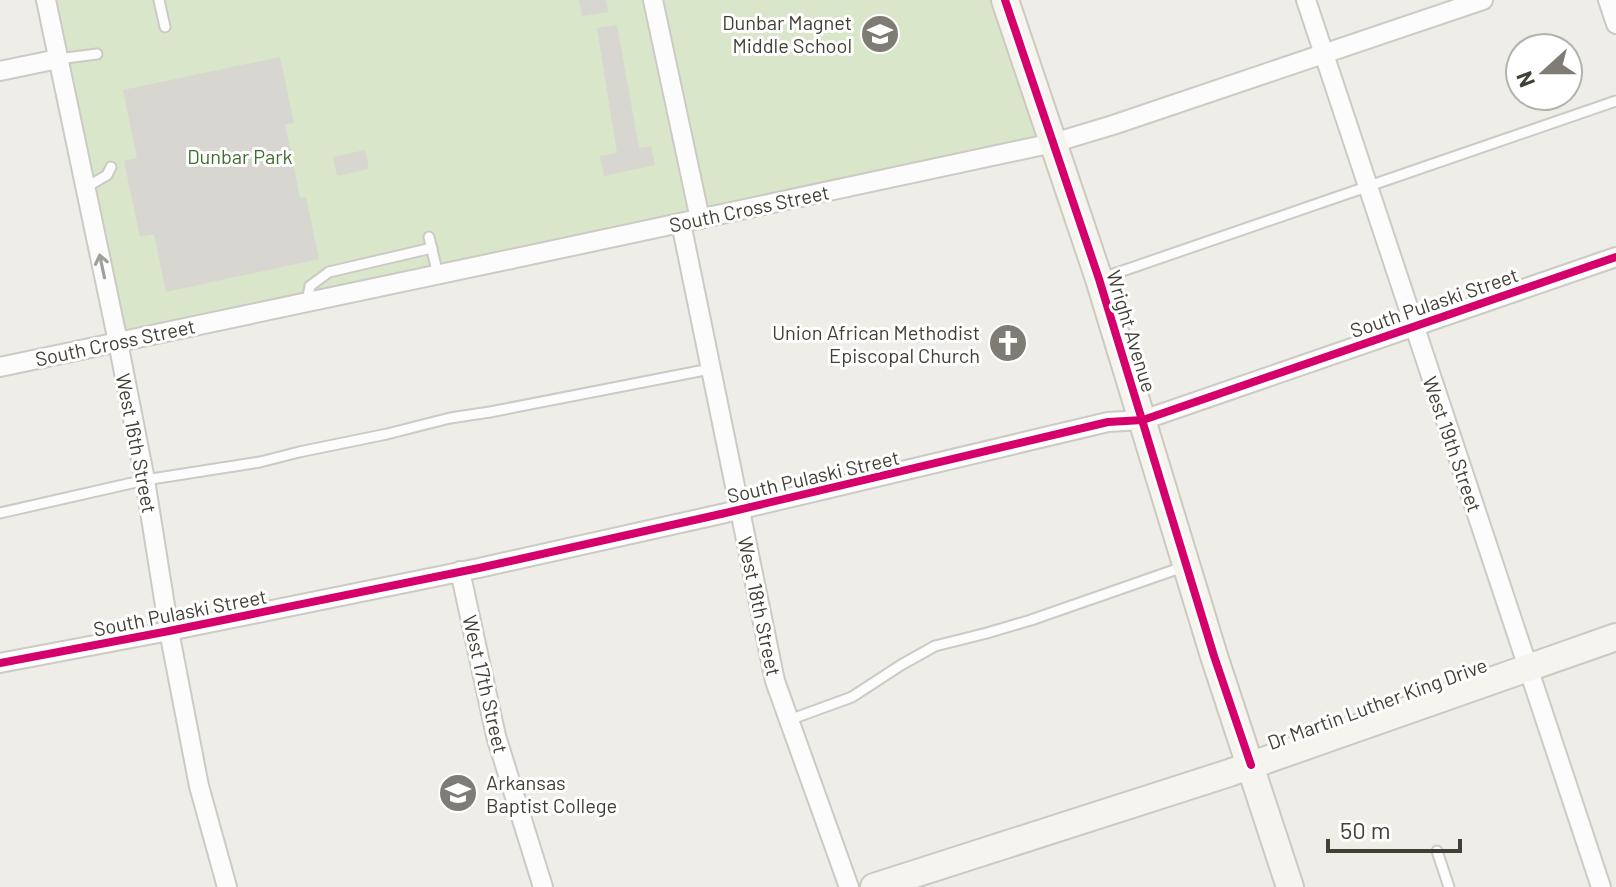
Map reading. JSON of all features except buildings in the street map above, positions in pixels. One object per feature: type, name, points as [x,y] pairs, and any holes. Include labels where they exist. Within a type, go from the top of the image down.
[{"type":"main road","name":"Wright Avenue","points":[[1006,0],[1099,279],[1214,656],[1290,887]]},
{"type":"main road","name":"Dr Martin Luther King Drive","points":[[874,887],[1251,765],[1616,637]]},
{"type":"street","name":"West 16th Street","points":[[46,0],[145,480],[169,631],[199,786],[227,887]]},
{"type":"street","points":[[653,0],[700,219]]},
{"type":"street","name":"West 19th Street","points":[[1306,0],[1601,887]]},
{"type":"street","name":"South Cross Street","points":[[0,367],[1053,143],[1483,0]]},
{"type":"street","points":[[1608,0],[1616,24]]},
{"type":"street","points":[[0,71],[58,59]]},
{"type":"street","name":"West 18th Street","points":[[681,223],[775,681],[849,887]]},
{"type":"street","name":"South Pulaski Street","points":[[0,663],[479,568],[740,510],[1108,422],[1143,420],[1616,257]]},
{"type":"street","name":"West 17th Street","points":[[460,571],[496,736],[543,887]]},
{"type":"lane","points":[[159,0],[165,27]]},
{"type":"lane","points":[[58,59],[97,54]]},
{"type":"lane","points":[[1099,279],[1616,101]]},
{"type":"lane","points":[[85,188],[107,175],[111,167]]},
{"type":"lane","points":[[429,237],[438,275]]},
{"type":"lane","points":[[307,302],[310,286],[329,272],[432,248]]},
{"type":"lane","points":[[0,513],[145,480],[260,462],[450,418],[710,369]]},
{"type":"lane","points":[[789,720],[852,697],[935,646],[1031,620],[1186,566]]},
{"type":"lane","points":[[1437,851],[1449,887]]},
{"type":"green space","name":"Dunbar Park","points":[[47,0],[1005,0],[1053,143],[118,342]]},
{"type":"cycle path","points":[[1005,0],[1099,279],[1214,656],[1251,765]]},
{"type":"cycle path","points":[[0,663],[479,568],[1108,422],[1143,420],[1616,257]]},
{"type":"place","name":"Dunbar Magnet Middle School","points":[[880,34]]},
{"type":"place","name":"Union African Methodist Episcopal Church","points":[[1008,343]]},
{"type":"place","name":"Arkansas Baptist College","points":[[458,793]]}]
